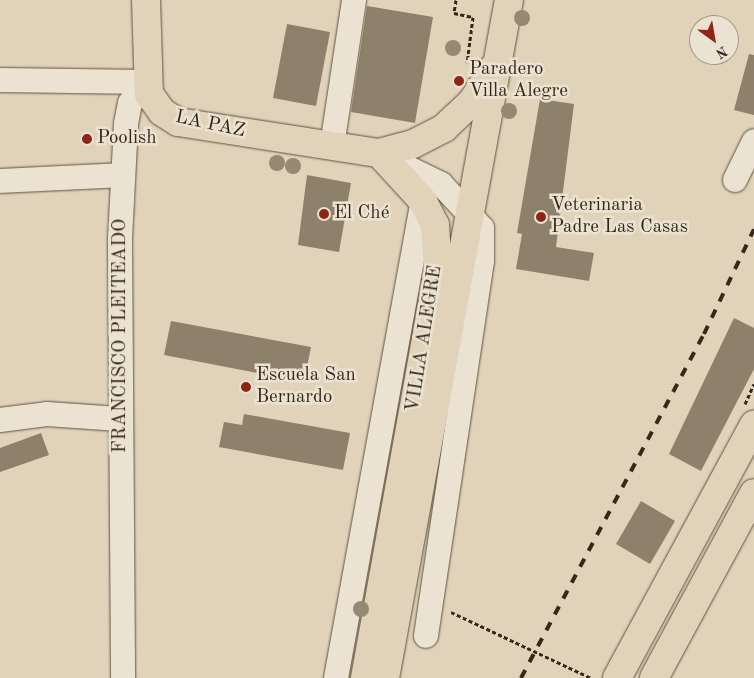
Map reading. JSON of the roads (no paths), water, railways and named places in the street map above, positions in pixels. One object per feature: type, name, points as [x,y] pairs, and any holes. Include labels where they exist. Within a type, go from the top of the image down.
[{"type":"main road","points":[[146,0],[146,82]]},
{"type":"main road","name":"VILLA ALEGRE","points":[[385,678],[472,216],[502,51],[509,0]]},
{"type":"main road","name":"VILLA ALEGRE","points":[[366,678],[438,272],[435,225],[423,201],[380,154],[421,141],[459,116],[484,87],[502,51]]},
{"type":"main road","name":"LA PAZ","points":[[146,82],[155,104],[178,122],[380,154]]},
{"type":"main road","points":[[617,678],[754,425]]},
{"type":"main road","points":[[654,678],[754,493]]},
{"type":"street","points":[[332,146],[354,0]]},
{"type":"street","points":[[0,80],[146,82]]},
{"type":"street","name":"FRANCISCO PLEITEADO","points":[[123,678],[119,418],[123,175],[130,103],[146,82]]},
{"type":"street","points":[[735,180],[754,140]]},
{"type":"street","points":[[380,154],[441,184],[482,228],[482,262],[426,636]]},
{"type":"street","points":[[0,181],[123,175]]},
{"type":"street","points":[[336,678],[423,201]]},
{"type":"street","points":[[0,420],[47,414],[119,418]]},
{"type":"railway","points":[[521,678],[704,334],[754,229]]},
{"type":"place","name":"Paradero Villa Alegre","points":[[459,81]]},
{"type":"place","name":"Poolish","points":[[87,139]]},
{"type":"place","name":"El Ché","points":[[324,214]]},
{"type":"place","name":"Veterinaria Padre Las Casas","points":[[541,217]]},
{"type":"place","name":"Escuela San Bernardo","points":[[246,387]]}]
